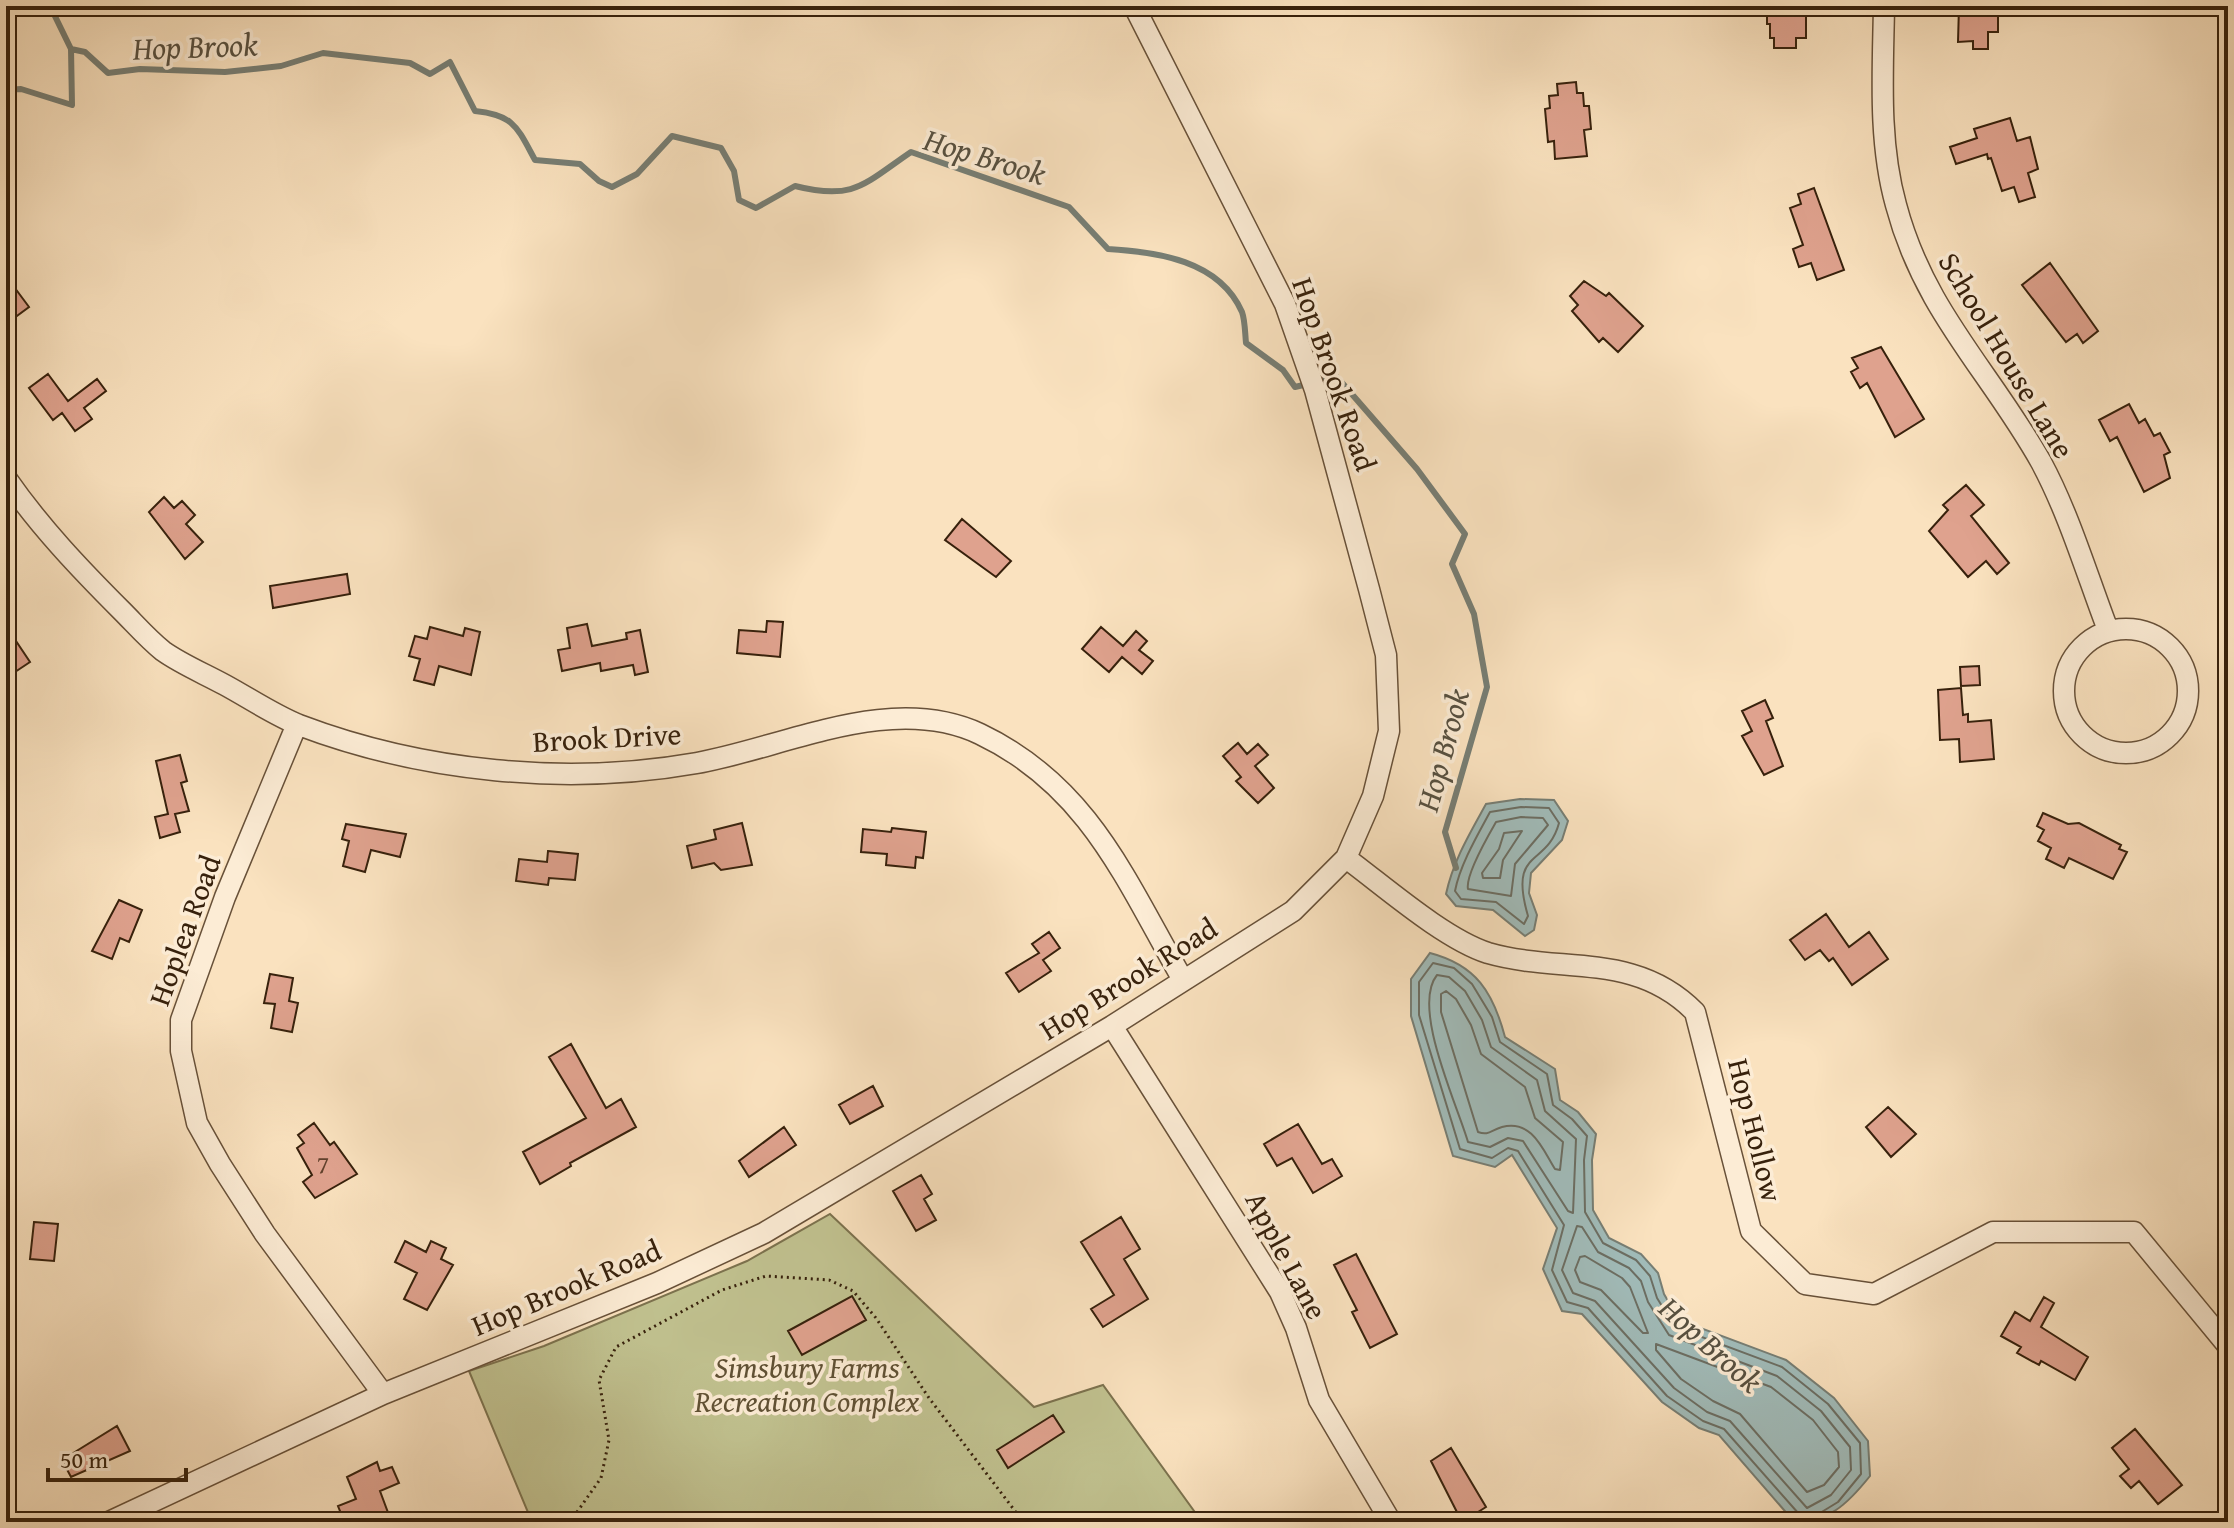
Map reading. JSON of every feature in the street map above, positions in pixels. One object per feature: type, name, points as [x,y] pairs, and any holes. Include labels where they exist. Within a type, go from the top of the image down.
[{"type":"street","name":"Hop Brook Road","points":[[109,1522],[383,1394],[657,1283],[764,1233],[1112,1026],[1293,911],[1346,858],[1373,796],[1389,731],[1386,655],[1313,382],[1285,304],[1134,6]]},
{"type":"street","name":"School House Lane","points":[[1884,6],[1885,122],[1895,202],[1919,275],[1939,312],[2041,462],[2108,630]]},
{"type":"street","name":"Brook Drive","points":[[6,478],[74,563],[163,651],[297,724],[387,752],[476,768],[582,774],[695,763],[869,721],[905,718],[939,721],[977,733],[1022,757],[1054,783],[1088,818],[1183,980]]},
{"type":"street","points":[[2128,628],[2156,636],[2178,655],[2187,673],[2189,693],[2183,717],[2169,737],[2152,748],[2132,754],[2111,752],[2092,744],[2077,730],[2067,713],[2063,693],[2066,672],[2075,654],[2090,639],[2108,630],[2128,628]]},
{"type":"street","name":"Hoplea Road","points":[[297,724],[220,911],[181,1020],[181,1051],[197,1123],[220,1164],[265,1234],[383,1394]]},
{"type":"street","name":"Hop Hollow","points":[[1346,858],[1435,924],[1487,952],[1631,973],[1664,988],[1695,1012],[1751,1231],[1805,1284],[1874,1294],[1993,1232],[2134,1232],[2228,1346]]},
{"type":"street","name":"Apple Lane","points":[[1112,1026],[1280,1292],[1296,1328],[1319,1400],[1391,1522]]},
{"type":"path","points":[[570,1522],[601,1478],[609,1440],[599,1380],[616,1347],[722,1290],[766,1276],[829,1280],[853,1291],[876,1318],[929,1398],[1015,1511],[1016,1522]]},
{"type":"green space","name":"Simsbury Farms Recreation Complex","points":[[830,1214],[1034,1407],[1103,1385],[1202,1522],[532,1522],[469,1371],[544,1346],[747,1261]]},
{"type":"water","points":[[1520,799],[1554,800],[1568,821],[1562,840],[1531,873],[1529,893],[1537,915],[1534,930],[1525,936],[1493,910],[1456,906],[1446,894],[1458,859],[1486,804]]},
{"type":"water","points":[[1430,953],[1446,958],[1471,973],[1495,1007],[1505,1037],[1555,1069],[1560,1100],[1578,1112],[1596,1134],[1592,1160],[1593,1210],[1609,1238],[1641,1254],[1658,1273],[1664,1294],[1679,1320],[1786,1360],[1834,1398],[1868,1441],[1870,1476],[1836,1510],[1815,1519],[1790,1517],[1719,1435],[1699,1428],[1662,1402],[1582,1314],[1562,1311],[1543,1269],[1557,1228],[1512,1155],[1495,1167],[1453,1156],[1411,1016],[1411,979]]},
{"type":"building","points":[[1767,6],[1806,6],[1806,38],[1796,38],[1796,48],[1774,48],[1770,24],[1767,24]]},
{"type":"building","points":[[1959,6],[1998,6],[1998,32],[1988,32],[1988,49],[1973,49],[1973,41],[1958,42]]},
{"type":"building","points":[[1576,82],[1577,93],[1583,93],[1584,106],[1589,106],[1591,129],[1584,130],[1587,156],[1555,159],[1554,141],[1548,142],[1545,109],[1550,108],[1549,96],[1558,95],[1557,84]]},
{"type":"building","points":[[2010,118],[2017,141],[2030,137],[2038,169],[2028,173],[2035,197],[2019,202],[2014,187],[2002,191],[1987,154],[1956,164],[1950,147],[1977,138],[1974,129]]},
{"type":"building","points":[[1814,188],[1844,270],[1817,280],[1811,263],[1799,267],[1793,249],[1803,245],[1790,208],[1801,204],[1798,194]]},
{"type":"building","points":[[2050,263],[2098,331],[2083,343],[2077,334],[2066,342],[2022,285]]},
{"type":"building","points":[[6,276],[29,307],[6,324]]},
{"type":"building","points":[[1584,281],[1606,296],[1609,293],[1643,326],[1618,352],[1603,338],[1599,342],[1572,311],[1578,305],[1570,296]]},
{"type":"building","points":[[1881,347],[1924,419],[1895,437],[1867,383],[1860,388],[1851,372],[1858,368],[1852,358]]},
{"type":"building","points":[[48,374],[68,401],[97,379],[106,391],[84,408],[92,419],[75,431],[62,413],[53,420],[29,388]]},
{"type":"building","points":[[2129,404],[2139,423],[2145,419],[2154,436],[2160,433],[2170,452],[2164,455],[2170,478],[2144,492],[2117,437],[2110,441],[2099,420]]},
{"type":"building","points":[[1966,485],[1984,505],[1971,516],[2009,563],[1997,574],[1986,561],[1968,577],[1929,531],[1948,510],[1943,505]]},
{"type":"building","points":[[164,497],[174,508],[182,501],[195,515],[186,524],[203,542],[185,559],[149,512]]},
{"type":"building","points":[[962,519],[1011,561],[996,577],[945,540]]},
{"type":"building","points":[[347,574],[350,594],[273,608],[270,586]]},
{"type":"building","points":[[767,621],[783,622],[780,657],[737,653],[739,630],[766,632]]},
{"type":"building","points":[[587,624],[592,646],[627,639],[626,633],[640,630],[648,672],[635,675],[633,665],[601,671],[600,663],[562,671],[558,650],[570,648],[567,628]]},
{"type":"building","points":[[6,626],[30,662],[6,678]]},
{"type":"building","points":[[430,627],[463,636],[465,628],[480,632],[471,675],[439,666],[434,685],[414,680],[420,659],[409,656],[415,636],[427,639]]},
{"type":"building","points":[[1101,627],[1123,646],[1136,631],[1147,641],[1139,650],[1153,661],[1142,674],[1122,657],[1109,672],[1082,649]]},
{"type":"building","points":[[1979,666],[1980,685],[1961,686],[1960,667]]},
{"type":"building","points":[[1961,688],[1963,715],[1968,714],[1968,722],[1991,720],[1994,759],[1960,762],[1959,739],[1940,740],[1938,690]]},
{"type":"building","points":[[1765,700],[1773,718],[1766,721],[1783,766],[1764,775],[1742,736],[1752,731],[1742,711]]},
{"type":"building","points":[[1238,743],[1247,754],[1258,744],[1268,755],[1255,766],[1274,788],[1258,803],[1236,781],[1241,777],[1223,756]]},
{"type":"building","points":[[180,755],[187,781],[181,783],[189,811],[175,814],[180,832],[160,838],[155,817],[168,814],[156,761]]},
{"type":"building","points":[[2043,813],[2068,824],[2079,823],[2121,845],[2119,849],[2127,852],[2113,879],[2069,858],[2064,868],[2046,859],[2051,848],[2038,841],[2044,830],[2037,826]]},
{"type":"building","points":[[742,823],[752,865],[721,870],[714,863],[692,868],[687,846],[716,839],[714,830]]},
{"type":"building","points":[[346,824],[406,834],[400,857],[371,850],[365,872],[343,866],[349,841],[342,839]]},
{"type":"building","points":[[892,828],[926,832],[923,858],[916,857],[915,868],[886,865],[887,854],[861,852],[863,829],[891,832]]},
{"type":"building","points":[[548,851],[578,854],[575,880],[549,878],[548,885],[516,881],[519,859],[547,862]]},
{"type":"building","points":[[119,900],[142,910],[129,942],[120,938],[112,959],[92,951]]},
{"type":"building","points":[[1826,914],[1849,947],[1869,932],[1888,959],[1852,985],[1833,958],[1829,961],[1820,950],[1805,960],[1790,940]]},
{"type":"building","points":[[1049,932],[1060,948],[1043,960],[1051,971],[1019,992],[1006,973],[1039,953],[1032,944]]},
{"type":"building","points":[[270,974],[293,978],[289,1001],[298,1003],[292,1032],[271,1028],[275,1004],[264,1003]]},
{"type":"building","points":[[571,1044],[606,1108],[621,1099],[636,1127],[570,1163],[571,1166],[540,1184],[523,1152],[586,1118],[549,1057]]},
{"type":"building","points":[[873,1086],[883,1106],[850,1124],[839,1105]]},
{"type":"building","points":[[1888,1107],[1916,1134],[1891,1157],[1866,1127]]},
{"type":"building","points":[[314,1123],[330,1145],[334,1142],[357,1174],[315,1198],[303,1182],[312,1175],[297,1148],[304,1143],[298,1135]]},
{"type":"building","points":[[1298,1124],[1322,1164],[1332,1159],[1342,1176],[1313,1193],[1292,1158],[1277,1166],[1264,1144]]},
{"type":"building","points":[[784,1127],[796,1145],[749,1177],[739,1161]]},
{"type":"building","points":[[921,1175],[932,1194],[924,1199],[936,1220],[916,1231],[893,1191]]},
{"type":"building","points":[[1121,1217],[1140,1249],[1124,1259],[1148,1299],[1103,1327],[1091,1309],[1114,1295],[1081,1242]]},
{"type":"building","points":[[34,1222],[58,1224],[54,1261],[30,1259]]},
{"type":"building","points":[[405,1241],[426,1252],[431,1241],[446,1248],[441,1259],[453,1265],[427,1310],[404,1299],[417,1273],[395,1262]]},
{"type":"building","points":[[1356,1254],[1397,1334],[1370,1348],[1352,1312],[1357,1310],[1334,1265]]},
{"type":"building","points":[[852,1296],[866,1320],[802,1355],[788,1331]]},
{"type":"building","points":[[2044,1297],[2054,1303],[2041,1327],[2088,1357],[2075,1380],[2041,1361],[2039,1365],[2017,1353],[2021,1347],[2001,1336],[2015,1312],[2030,1321]]},
{"type":"building","points":[[1053,1415],[1064,1432],[1008,1468],[997,1450]]},
{"type":"building","points":[[117,1426],[130,1451],[71,1477],[62,1460]]},
{"type":"building","points":[[2135,1429],[2182,1485],[2158,1504],[2139,1481],[2131,1488],[2120,1476],[2129,1469],[2112,1448]]},
{"type":"building","points":[[1451,1448],[1486,1507],[1462,1522],[1431,1461]]},
{"type":"building","points":[[377,1462],[380,1471],[392,1467],[399,1483],[380,1491],[390,1518],[362,1522],[360,1515],[344,1521],[338,1506],[356,1499],[347,1477]]},
{"type":"waterway","points":[[50,6],[71,49]]},
{"type":"waterway","name":"Hop Brook","points":[[6,90],[21,89],[72,105],[71,49],[85,52],[108,73],[140,69],[225,72],[281,66],[323,53],[410,63],[430,74],[450,62],[475,111],[498,116],[513,125],[535,160],[580,164],[599,181],[612,187],[637,174],[672,136],[721,148],[734,171],[739,200],[756,208],[795,186],[831,192],[858,187],[911,152],[1069,207],[1108,249],[1166,257],[1202,270],[1232,294],[1243,315],[1246,343],[1283,370],[1295,387],[1337,377],[1417,469],[1465,534],[1452,564],[1474,614],[1487,687],[1445,832],[1456,868]]}]
